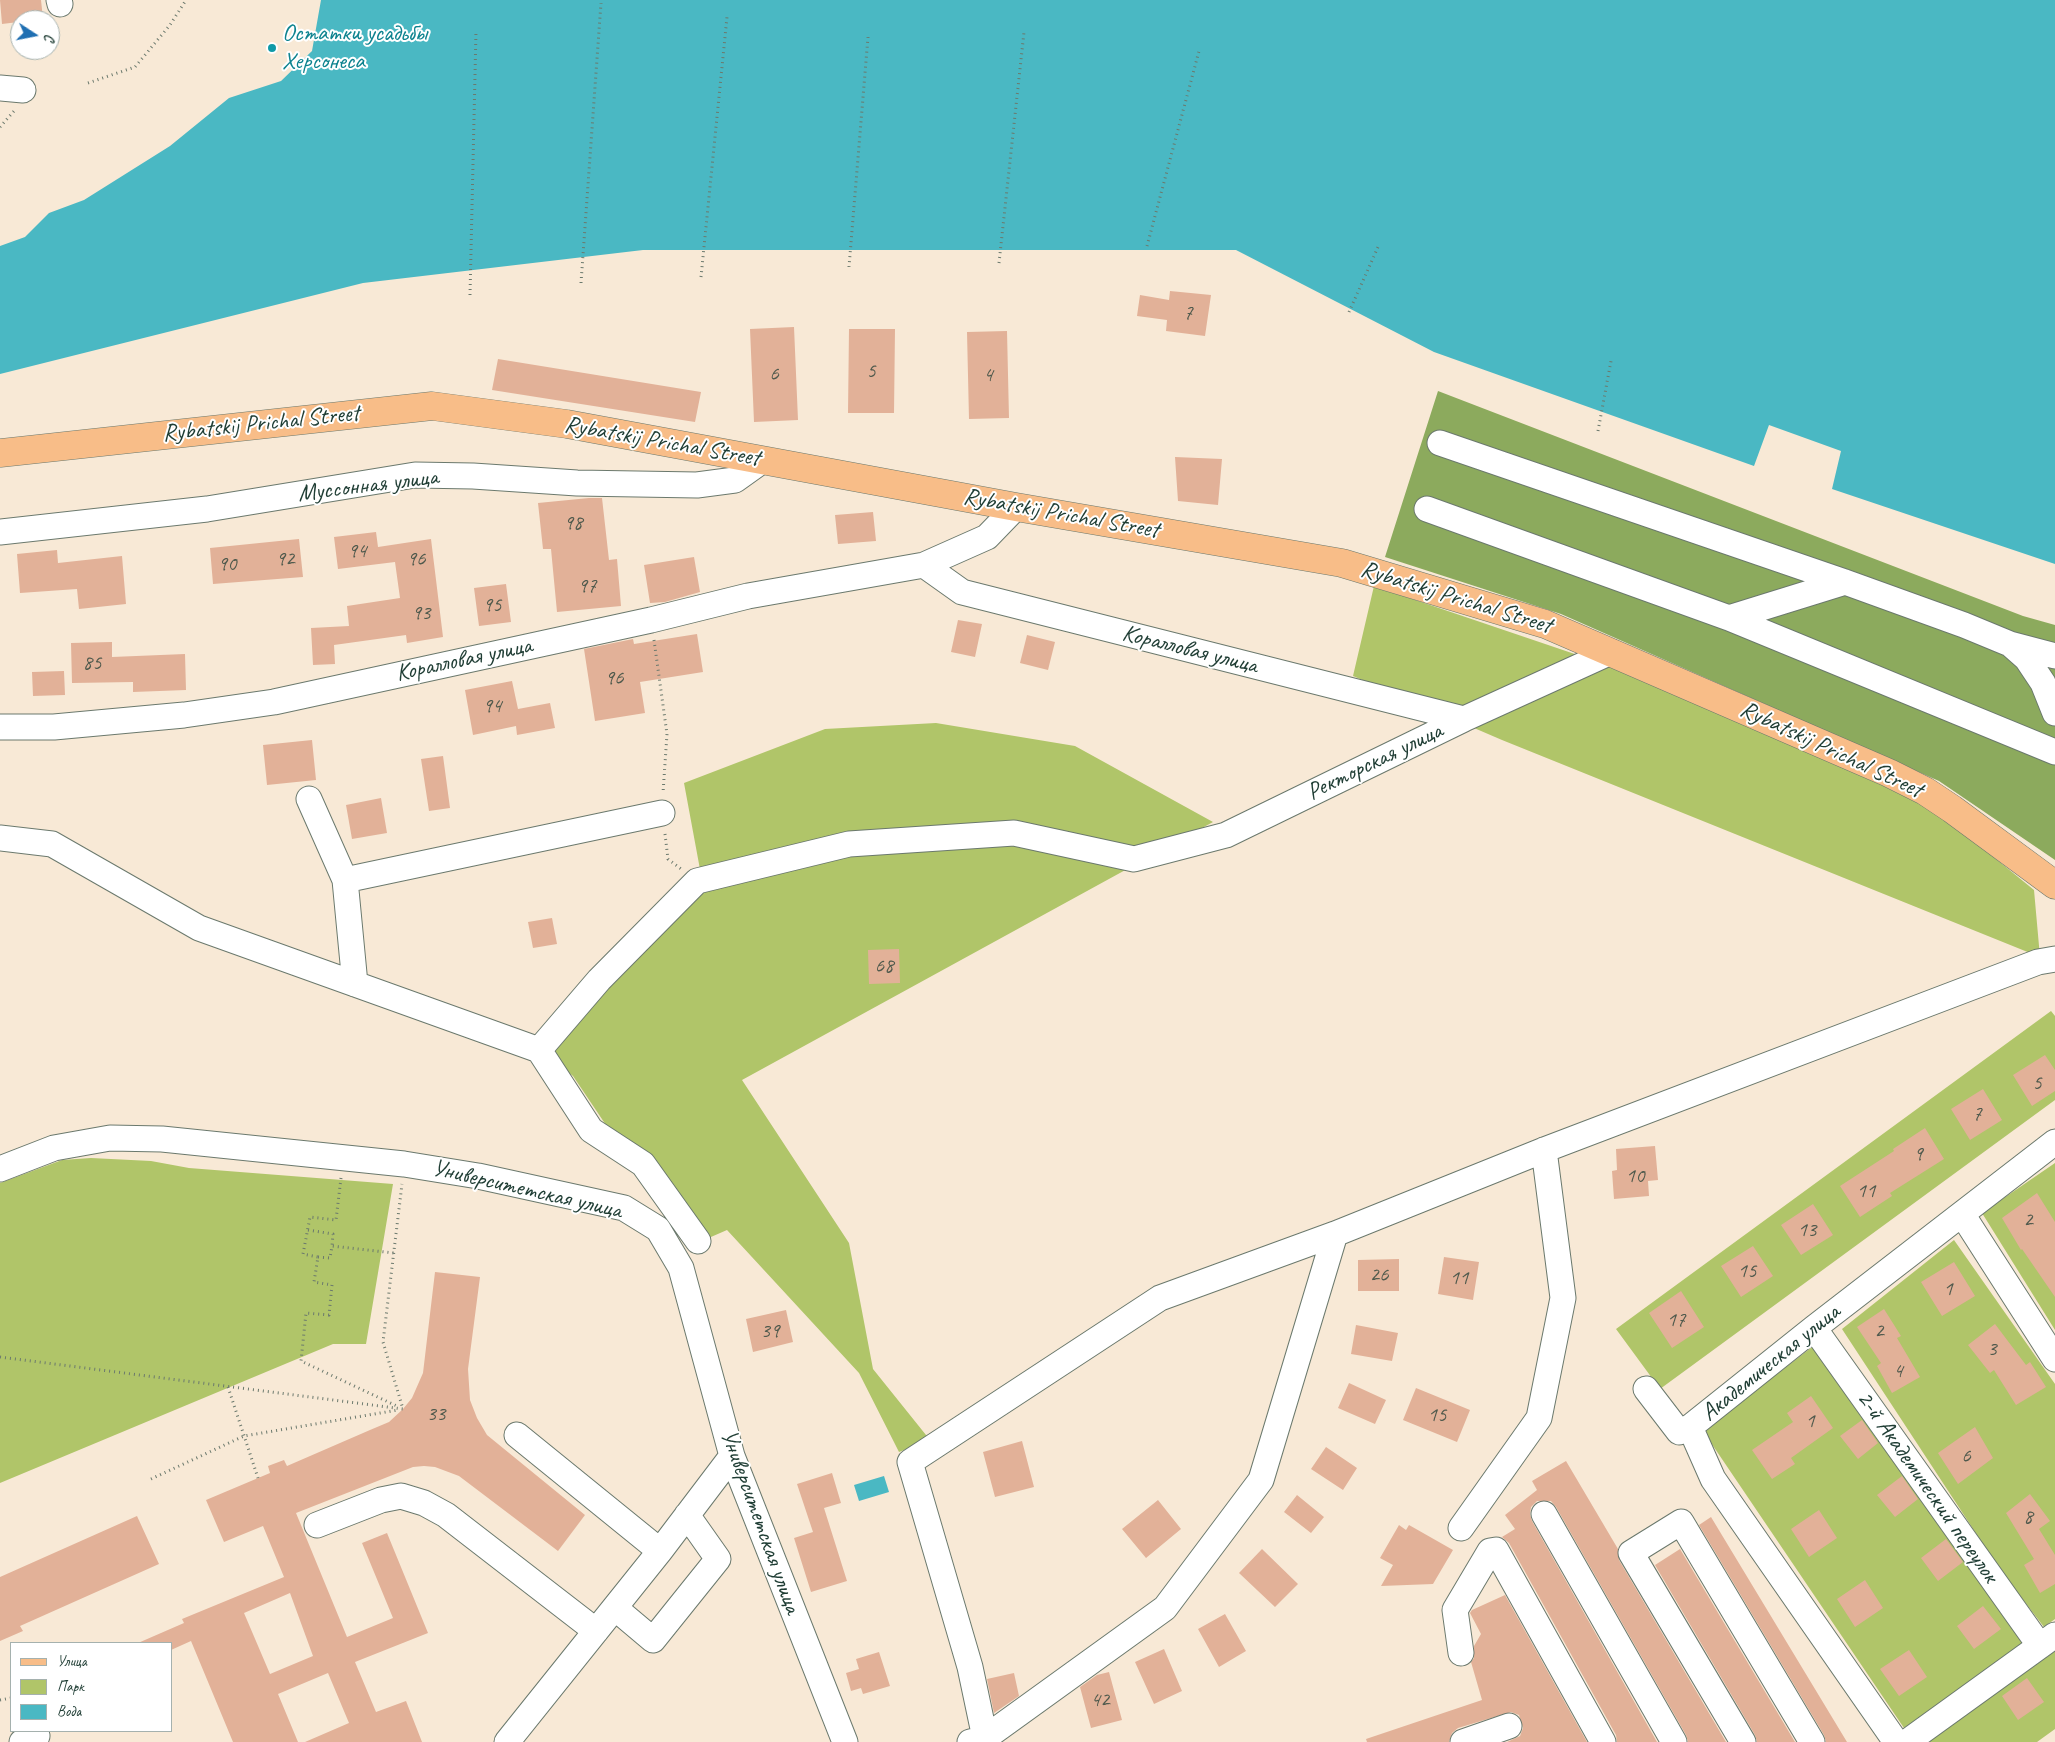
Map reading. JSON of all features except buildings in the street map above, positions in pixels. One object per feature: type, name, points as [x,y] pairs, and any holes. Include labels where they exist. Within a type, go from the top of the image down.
[{"type":"main road","name":"Rybatskij Prichal Street","points":[[0,453],[432,406],[567,424],[1016,507],[1342,563],[1545,624],[1812,739],[1924,791],[2055,885]]},
{"type":"street","points":[[1440,443],[1845,582],[1964,625],[2010,644],[2055,656]]},
{"type":"street","name":"Муссонная улица","points":[[0,532],[207,509],[415,475],[473,476],[576,483],[697,485],[735,480],[763,460]]},
{"type":"street","name":"Коралловая улица","points":[[0,728],[54,726],[175,716],[274,702],[651,620],[748,596],[924,564],[988,536],[1016,507]]},
{"type":"street","points":[[1427,509],[1730,618],[2055,752]]},
{"type":"street","name":"Коралловая улица","points":[[924,564],[962,592],[1464,719]]},
{"type":"street","points":[[1730,618],[1845,582]]},
{"type":"street","points":[[2010,644],[2027,659],[2043,683],[2055,713]]},
{"type":"street","name":"Ректорская улица","points":[[697,881],[849,844],[1014,833],[1134,859],[1226,835],[1464,719],[1611,652]]},
{"type":"street","points":[[308,799],[345,880],[355,984]]},
{"type":"street","points":[[345,880],[662,813]]},
{"type":"street","points":[[0,838],[52,844],[199,928],[539,1050],[591,1130],[643,1164],[698,1241]]},
{"type":"street","points":[[539,1050],[599,980],[697,881]]},
{"type":"street","points":[[1335,1234],[1261,1480],[1165,1608],[978,1740],[970,1667],[910,1462],[1160,1298],[1335,1234],[1544,1150],[2019,969],[2055,959]]},
{"type":"street","name":"Университетская улица","points":[[0,1169],[54,1148],[110,1138],[162,1139],[404,1164],[478,1176],[624,1208],[658,1229],[681,1268],[732,1456],[845,1742]]},
{"type":"street","name":"Академическая улица","points":[[1896,1742],[1713,1480],[1690,1427],[1814,1328],[2055,1142]]},
{"type":"street","points":[[1461,1528],[1539,1418],[1563,1298],[1544,1150]]},
{"type":"street","points":[[1962,1214],[2055,1359]]},
{"type":"street","name":"2-й Академический переулок","points":[[1814,1328],[2047,1640]]},
{"type":"street","points":[[1646,1389],[1679,1432],[1690,1427]]},
{"type":"street","points":[[517,1435],[660,1551]]},
{"type":"street","points":[[507,1742],[660,1551],[732,1456]]},
{"type":"street","points":[[316,1525],[381,1500],[401,1496],[424,1503],[446,1515],[596,1632]]},
{"type":"street","points":[[1544,1514],[1674,1742]]},
{"type":"street","points":[[615,1608],[652,1640],[718,1560],[687,1515]]},
{"type":"street","points":[[1743,1742],[1631,1553],[1681,1522],[1812,1742]]},
{"type":"street","points":[[1462,1653],[1455,1610],[1490,1551],[1496,1550],[1603,1742]]},
{"type":"street","points":[[1907,1742],[2047,1640]]},
{"type":"street","points":[[1463,1742],[1510,1726]]},
{"type":"path","points":[[88,83],[135,67],[170,25],[186,0]]},
{"type":"path","points":[[581,283],[601,3]]},
{"type":"path","points":[[701,277],[727,17]]},
{"type":"path","points":[[470,295],[476,31]]},
{"type":"path","points":[[999,263],[1024,32]]},
{"type":"path","points":[[849,268],[868,37]]},
{"type":"path","points":[[1147,246],[1199,51]]},
{"type":"path","points":[[1349,312],[1378,248]]},
{"type":"path","points":[[1598,432],[1612,361]]},
{"type":"path","points":[[651,620],[667,734],[662,813],[668,859],[697,881]]},
{"type":"path","points":[[308,1230],[333,1234],[330,1258],[303,1254],[310,1217],[336,1220],[343,1157]]},
{"type":"path","points":[[402,1183],[383,1342],[403,1409]]},
{"type":"path","points":[[332,1246],[394,1253]]},
{"type":"path","points":[[318,1257],[314,1282],[332,1285],[329,1315],[306,1313],[301,1361],[403,1409]]},
{"type":"path","points":[[0,1357],[403,1409]]},
{"type":"path","points":[[228,1387],[258,1478]]},
{"type":"path","points":[[151,1479],[244,1436],[403,1409]]},
{"type":"green space","points":[[1438,391],[2023,616],[2055,625],[2055,860],[1939,781],[1561,614],[1385,557]]},
{"type":"green space","points":[[1374,586],[1616,668],[1915,793],[2034,890],[2040,957],[1502,740],[1353,676]]},
{"type":"green space","points":[[936,723],[1075,746],[1213,822],[742,1080],[849,1243],[873,1369],[930,1440],[899,1452],[859,1373],[727,1230],[688,1247],[573,1076],[553,1060],[553,1041],[704,891],[684,783],[825,729]]},
{"type":"green space","points":[[2051,1011],[2055,1016],[2055,1100],[1660,1389],[1616,1329]]},
{"type":"green space","points":[[91,1158],[151,1161],[189,1168],[393,1184],[366,1344],[333,1344],[0,1483],[0,1183],[62,1160]]},
{"type":"green space","points":[[2055,1163],[2055,1330],[1982,1213]]},
{"type":"green space","points":[[1954,1240],[2055,1384],[2055,1619],[2044,1627],[2000,1570],[1842,1329]]},
{"type":"green space","points":[[1816,1344],[2029,1644],[1904,1728],[1703,1431]]},
{"type":"green space","points":[[2055,1651],[2055,1729],[2037,1742],[1928,1742]]},
{"type":"water","points":[[321,0],[2055,0],[2055,564],[1832,489],[1841,451],[1769,425],[1754,466],[1434,352],[1236,250],[643,250],[363,283],[0,374],[0,246],[25,237],[49,213],[84,200],[170,146],[229,98],[281,81],[312,51]]},
{"type":"water","points":[[884,1476],[889,1492],[859,1501],[854,1485]]},
{"type":"place","name":"Остатки усадьбы Херсонеса","points":[[272,48]]}]
